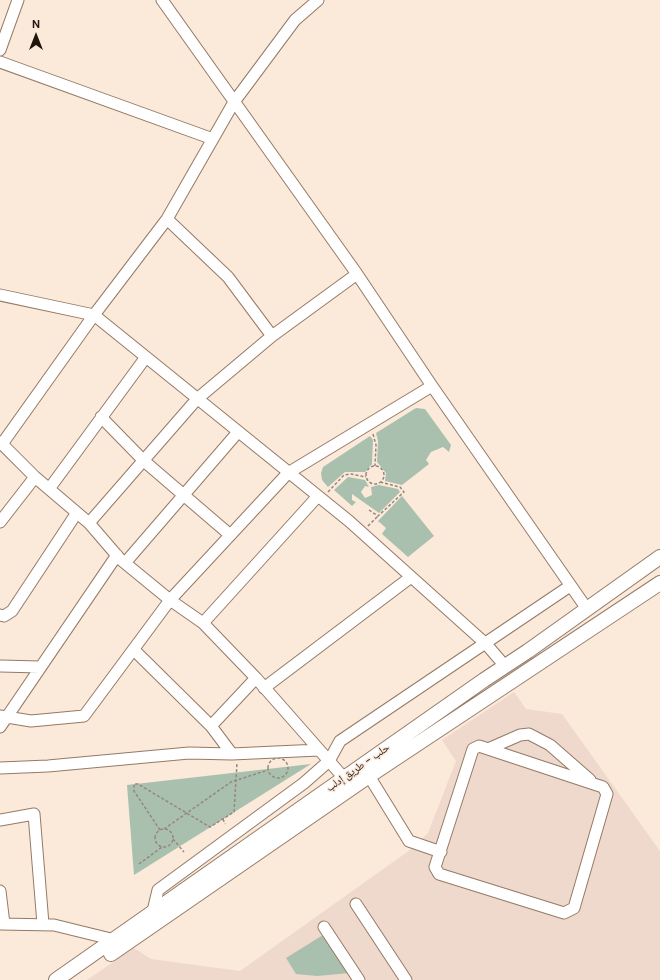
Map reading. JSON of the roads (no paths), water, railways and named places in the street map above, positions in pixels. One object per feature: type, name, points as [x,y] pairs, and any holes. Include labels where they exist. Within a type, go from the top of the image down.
[{"type":"main road","name":"حلب - طريق إدلب","points":[[56,980],[115,940],[154,910],[528,651],[660,557]]},
{"type":"main road","name":"حلب - طريق إدلب","points":[[72,980],[369,776],[660,583]]},
{"type":"main road","points":[[528,651],[538,665]]},
{"type":"street","points":[[0,50],[18,0]]},
{"type":"street","points":[[162,0],[357,274],[432,386],[587,609]]},
{"type":"street","points":[[318,0],[295,20],[234,102],[167,219],[94,315],[1,443],[35,477],[76,514],[89,523],[121,559],[170,600],[203,623],[256,678],[344,778]]},
{"type":"street","points":[[0,62],[213,139]]},
{"type":"street","points":[[167,219],[228,277],[272,336]]},
{"type":"street","points":[[89,523],[197,399],[272,336],[357,274]]},
{"type":"street","points":[[0,295],[94,315],[362,533],[486,644],[505,666]]},
{"type":"street","points":[[49,489],[146,357]]},
{"type":"street","points":[[4,716],[31,721],[84,716],[170,600],[229,534],[288,473],[432,386]]},
{"type":"street","points":[[101,417],[144,461],[229,534]]},
{"type":"street","points":[[0,727],[4,716],[121,559],[184,495],[238,432]]},
{"type":"street","points":[[0,522],[35,477]]},
{"type":"street","points":[[203,623],[320,498]]},
{"type":"street","points":[[0,615],[4,616],[12,611],[76,514]]},
{"type":"street","points":[[264,688],[411,577]]},
{"type":"street","points":[[154,910],[158,890],[304,783],[329,761],[340,741],[570,586]]},
{"type":"street","points":[[134,650],[211,726],[235,757]]},
{"type":"street","points":[[0,666],[40,667]]},
{"type":"street","points":[[211,726],[256,678]]},
{"type":"street","points":[[488,749],[520,735],[533,735],[550,745],[594,784]]},
{"type":"street","points":[[479,746],[594,784],[603,787],[607,794],[574,908],[564,913],[439,874],[435,867],[473,749],[479,746]]},
{"type":"street","points":[[0,768],[48,766],[189,753],[235,757],[319,750]]},
{"type":"street","points":[[369,776],[409,841],[440,852]]},
{"type":"street","points":[[0,820],[34,814],[43,924]]},
{"type":"street","points":[[0,890],[2,924],[54,925],[115,940]]},
{"type":"street","points":[[356,904],[406,980]]},
{"type":"street","points":[[324,927],[359,980]]}]
